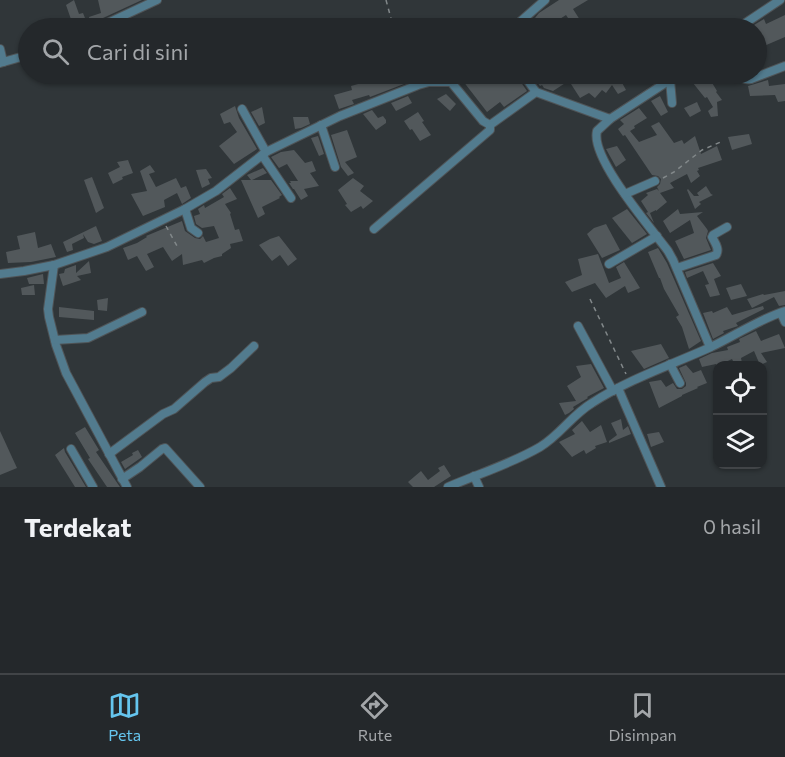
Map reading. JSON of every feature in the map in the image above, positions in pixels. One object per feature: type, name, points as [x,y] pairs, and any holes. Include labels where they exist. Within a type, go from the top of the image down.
[{"type":"street","points":[[119,18],[158,0]]},
{"type":"street","points":[[524,18],[542,1]]},
{"type":"street","points":[[755,18],[783,1]]},
{"type":"street","points":[[0,49],[2,63],[18,58]]},
{"type":"street","points":[[767,73],[785,66]]},
{"type":"street","points":[[0,274],[24,272],[54,265],[107,247],[185,209],[216,191],[264,154],[321,125],[418,84]]},
{"type":"street","points":[[453,84],[483,121],[490,124]]},
{"type":"street","points":[[530,84],[536,92],[610,119]]},
{"type":"street","points":[[664,84],[610,119],[597,131],[597,142],[602,157],[625,194],[668,251],[710,347]]},
{"type":"street","points":[[670,84],[672,103]]},
{"type":"street","points":[[490,124],[536,92]]},
{"type":"street","points":[[242,109],[278,180],[291,198]]},
{"type":"street","points":[[374,229],[490,130],[490,124]]},
{"type":"street","points":[[321,125],[335,167]]},
{"type":"street","points":[[625,194],[655,181]]},
{"type":"street","points":[[185,209],[191,228],[198,234]]},
{"type":"street","points":[[677,268],[716,255],[717,249],[712,237],[727,227]]},
{"type":"street","points":[[609,264],[657,236]]},
{"type":"street","points":[[54,265],[48,309],[55,340],[66,373],[127,487]]},
{"type":"street","points":[[55,340],[88,338],[142,312]]},
{"type":"street","points":[[448,487],[505,464],[550,440],[590,404],[616,389],[783,312],[785,322]]},
{"type":"street","points":[[578,326],[616,389],[661,487]]},
{"type":"street","points":[[109,454],[163,414],[174,409],[205,382],[231,368],[254,346]]},
{"type":"street","points":[[670,364],[680,383]]},
{"type":"street","points":[[122,479],[165,448],[201,487]]},
{"type":"street","points":[[71,449],[93,487]]},
{"type":"street","points":[[474,476],[479,487]]},
{"type":"path","points":[[386,0],[391,18]]},
{"type":"path","points":[[655,181],[674,172],[702,150],[723,141]]},
{"type":"path","points":[[162,219],[177,246]]},
{"type":"path","points":[[590,299],[630,383]]},
{"type":"building","points":[[74,0],[79,14],[83,13],[85,18],[71,18],[66,5]]},
{"type":"building","points":[[98,0],[142,0],[103,18],[89,18],[101,13]]},
{"type":"building","points":[[559,0],[588,0],[573,9],[579,18],[568,18],[566,15],[561,18],[535,18]]},
{"type":"building","points":[[785,15],[785,37],[767,45],[767,24]]},
{"type":"building","points":[[767,80],[769,86],[785,84],[785,101],[778,102],[775,95],[750,96],[748,86],[767,84]]},
{"type":"building","points":[[404,84],[370,97],[369,95],[352,100],[354,104],[339,109],[334,95],[352,90],[351,86]]},
{"type":"building","points":[[465,84],[522,84],[527,91],[504,107],[500,102],[487,112]]},
{"type":"building","points":[[538,84],[564,84],[553,91]]},
{"type":"building","points":[[571,84],[623,84],[626,90],[618,94],[612,85],[606,93],[602,90],[595,98],[589,93],[580,98]]},
{"type":"building","points":[[694,84],[713,84],[722,100],[717,102],[718,116],[711,117],[708,111],[713,107],[707,97],[705,98]]},
{"type":"building","points":[[446,94],[456,104],[450,111],[437,99]]},
{"type":"building","points":[[408,96],[412,103],[396,111],[391,103]]},
{"type":"building","points":[[660,96],[668,112],[661,116],[651,101]]},
{"type":"building","points":[[697,102],[701,111],[690,117],[684,108]]},
{"type":"building","points":[[235,106],[239,118],[257,149],[234,164],[219,146],[237,132],[230,122],[224,124],[220,114]]},
{"type":"building","points":[[262,107],[265,123],[259,126],[251,112]]},
{"type":"building","points":[[639,108],[647,118],[630,131],[639,142],[657,135],[651,126],[659,122],[674,143],[682,140],[684,144],[695,136],[701,154],[717,146],[722,160],[698,168],[700,176],[691,183],[687,174],[670,183],[674,188],[660,193],[667,202],[650,213],[654,223],[646,213],[648,212],[641,201],[648,195],[646,193],[657,189],[659,191],[657,187],[661,179],[652,175],[625,135],[623,136],[618,129],[624,124],[620,120]]},
{"type":"building","points":[[372,110],[378,118],[383,116],[386,120],[386,123],[376,130],[363,114]]},
{"type":"building","points":[[418,112],[431,135],[420,141],[404,121]]},
{"type":"building","points":[[293,117],[308,117],[310,124],[295,129]]},
{"type":"building","points":[[347,130],[357,157],[345,162],[354,173],[348,176],[341,167],[331,135]]},
{"type":"building","points":[[749,134],[752,144],[732,150],[728,137]]},
{"type":"building","points":[[318,136],[324,154],[319,156],[311,138]]},
{"type":"building","points":[[617,146],[626,160],[616,167],[606,149]]},
{"type":"building","points":[[294,150],[305,163],[312,161],[316,171],[310,173],[319,186],[304,189],[308,196],[301,200],[289,183],[298,181],[287,164],[279,168],[271,157],[281,152]]},
{"type":"building","points":[[128,160],[133,173],[113,184],[108,173],[120,167],[117,162]]},
{"type":"building","points":[[150,165],[155,172],[149,174],[156,187],[176,178],[181,188],[186,186],[191,198],[182,204],[177,193],[164,200],[165,207],[143,216],[131,194],[147,191],[140,171]]},
{"type":"building","points":[[263,168],[267,173],[252,180],[271,180],[282,195],[262,207],[265,214],[258,218],[241,180],[251,180],[247,175]]},
{"type":"building","points":[[206,169],[212,178],[208,179],[210,184],[202,188],[196,170]]},
{"type":"building","points":[[92,177],[104,208],[96,213],[84,180]]},
{"type":"building","points":[[353,178],[364,186],[360,191],[373,201],[363,209],[361,206],[351,212],[338,190]]},
{"type":"building","points":[[706,186],[713,195],[699,202],[701,204],[695,209],[687,190],[694,196],[699,196],[697,193]]},
{"type":"building","points":[[230,188],[237,199],[225,204],[231,213],[235,230],[239,229],[243,241],[230,244],[231,248],[222,256],[204,263],[202,260],[183,265],[182,254],[172,261],[163,247],[147,254],[154,267],[146,271],[137,256],[128,260],[123,248],[182,221],[185,231],[195,238],[200,239],[203,236],[206,242],[219,238],[214,226],[202,228],[196,224],[194,216],[200,214],[198,209],[204,205],[205,208],[224,197],[222,194]]},
{"type":"building","points":[[627,209],[647,234],[632,243],[612,218]]},
{"type":"building","points":[[678,209],[680,214],[703,212],[697,216],[708,231],[706,238],[711,250],[684,259],[675,241],[694,233],[690,220],[670,233],[663,221]]},
{"type":"building","points":[[606,224],[620,250],[602,258],[587,234],[594,228]]},
{"type":"building","points":[[96,226],[102,241],[94,244],[88,242],[83,234],[84,238],[72,244],[73,250],[67,252],[63,242]]},
{"type":"building","points":[[35,232],[38,248],[51,244],[56,257],[31,262],[8,263],[6,252],[20,249],[17,236]]},
{"type":"building","points":[[279,236],[297,259],[288,266],[280,255],[272,261],[259,245]]},
{"type":"building","points":[[658,248],[667,263],[701,341],[689,349],[676,317],[679,315],[664,289],[648,252]]},
{"type":"building","points":[[598,254],[609,283],[621,278],[616,267],[624,262],[640,288],[628,293],[625,286],[606,298],[595,283],[572,292],[565,282],[582,275],[578,259]]},
{"type":"building","points":[[89,261],[91,273],[77,276],[81,280],[63,286],[59,274],[76,265],[76,273]]},
{"type":"building","points":[[713,263],[721,276],[714,279],[720,295],[710,297],[705,285],[709,284],[703,271],[687,278],[685,272]]},
{"type":"building","points":[[43,274],[44,284],[29,284],[27,278]]},
{"type":"building","points":[[741,284],[747,296],[731,300],[726,288]]},
{"type":"building","points":[[34,285],[35,295],[22,295],[21,288]]},
{"type":"building","points":[[785,291],[785,305],[779,306],[774,297],[752,308],[747,299],[763,294]]},
{"type":"building","points":[[108,298],[107,311],[98,310],[97,300]]},
{"type":"building","points":[[763,306],[764,309],[736,323],[738,326],[723,331],[724,333],[713,339],[703,313],[712,311],[713,313],[727,307],[732,315]]},
{"type":"building","points":[[59,307],[94,311],[94,320],[59,317]]},
{"type":"building","points":[[756,331],[761,341],[779,334],[785,348],[761,353],[766,361],[758,361],[754,351],[741,358],[742,361],[732,359],[713,361],[713,365],[702,367],[699,359],[712,353],[728,350],[727,347],[740,342],[739,339]]},
{"type":"building","points":[[661,344],[669,358],[644,369],[631,351]]},
{"type":"building","points":[[591,364],[604,388],[587,397],[565,415],[559,403],[576,401],[567,386],[581,377],[576,366]]},
{"type":"building","points":[[686,365],[693,373],[701,370],[707,383],[659,408],[649,382],[661,380],[666,387],[673,383],[677,389],[682,389],[686,383],[679,368]]},
{"type":"building","points":[[621,419],[623,430],[628,426],[631,434],[609,443],[617,435],[611,423]]},
{"type":"building","points":[[582,421],[590,432],[601,425],[607,442],[595,446],[596,448],[586,454],[584,450],[572,457],[559,442],[575,434],[572,430]]},
{"type":"building","points":[[85,427],[99,450],[96,452],[120,487],[107,487],[88,459],[90,458],[75,433]]},
{"type":"building","points":[[0,431],[17,468],[0,475]]},
{"type":"building","points":[[659,432],[664,442],[651,447],[647,434]]},
{"type":"building","points":[[64,448],[86,487],[75,487],[55,455]]},
{"type":"building","points":[[138,450],[142,457],[125,469],[121,462]]},
{"type":"building","points":[[444,465],[451,476],[434,487],[413,487],[408,482],[421,471],[428,480],[440,471],[438,468]]}]
